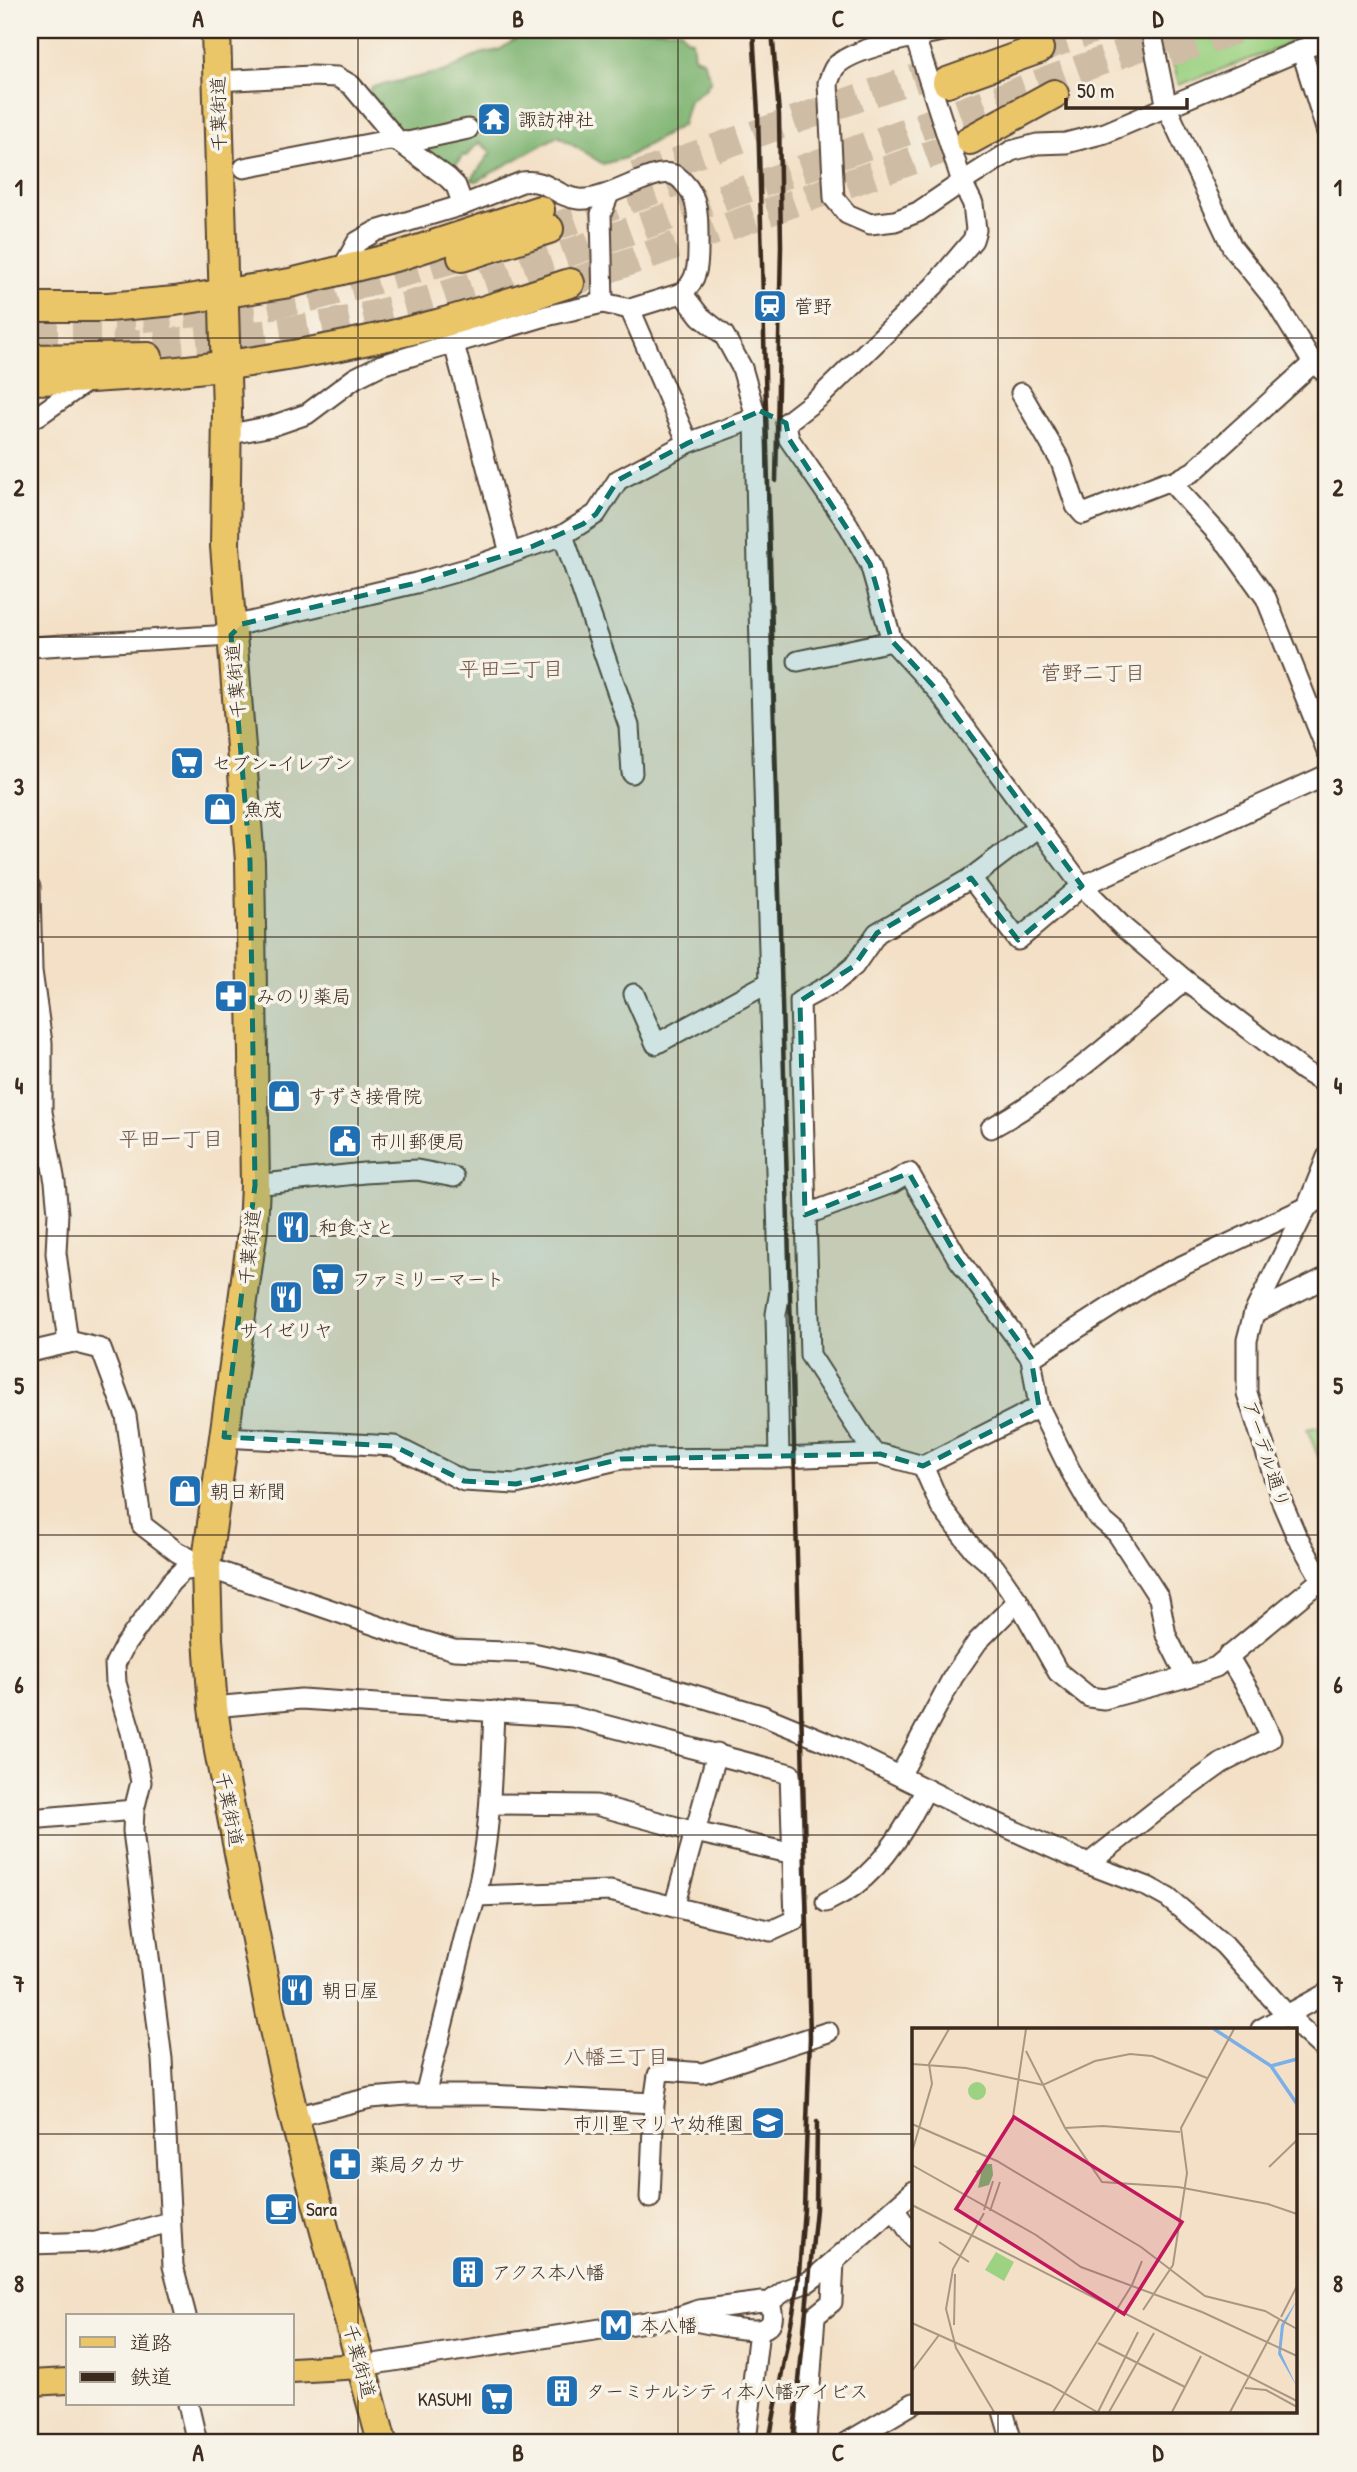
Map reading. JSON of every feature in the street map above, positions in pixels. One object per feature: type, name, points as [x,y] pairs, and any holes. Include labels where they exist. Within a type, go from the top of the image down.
[{"type":"highway","name":"千葉街道","points":[[216,30],[225,366],[225,546],[250,861],[255,1185],[253,1228],[206,1567],[208,1639],[219,1751],[261,1967],[294,2117],[382,2442]]},
{"type":"highway","points":[[946,75],[1039,49]]},
{"type":"highway","points":[[966,132],[1054,94]]},
{"type":"highway","points":[[30,307],[108,307],[223,295],[290,284],[545,219],[462,257]]},
{"type":"highway","points":[[30,380],[90,379],[225,366],[365,340],[474,314],[567,275],[473,297]]},
{"type":"highway","points":[[30,321],[143,318]]},
{"type":"highway","points":[[30,359],[151,357]]},
{"type":"main road","points":[[294,2370],[361,2366]]},
{"type":"main road","points":[[30,2383],[66,2381]]},
{"type":"street","points":[[947,30],[878,46],[845,60],[835,68],[828,83],[834,198],[847,214],[870,224],[895,221],[918,212],[1011,152],[1037,144],[1066,143],[1105,133],[1327,38]]},
{"type":"street","points":[[1021,393],[1062,462],[1076,506],[1083,514],[1165,482],[1172,483],[1194,471],[1320,368],[1273,298],[1232,247],[1167,108],[1151,30]]},
{"type":"street","points":[[786,423],[821,396],[933,286],[973,240],[976,230],[973,204],[962,182],[915,37]]},
{"type":"street","points":[[1301,49],[1327,132]]},
{"type":"street","points":[[217,81],[337,77],[351,85],[399,142],[456,186],[463,205]]},
{"type":"street","points":[[244,168],[389,140],[399,142],[468,129]]},
{"type":"street","points":[[226,435],[272,426],[307,414],[355,378],[381,365],[530,320],[603,303],[630,309],[682,293],[698,271],[696,201],[688,186],[679,177],[669,173],[656,175],[609,194],[579,200],[548,185],[532,181],[376,231],[357,242],[342,269]]},
{"type":"street","points":[[603,303],[601,214],[609,194]]},
{"type":"street","points":[[682,293],[700,316],[724,335],[731,346],[746,379],[755,413],[761,777],[768,876],[780,1291],[776,1314],[779,1458]]},
{"type":"street","points":[[630,309],[688,443]]},
{"type":"street","points":[[365,340],[381,365]]},
{"type":"street","points":[[454,344],[510,553]]},
{"type":"street","points":[[30,419],[90,379]]},
{"type":"street","points":[[30,647],[231,635],[242,624],[416,583],[563,535],[596,514],[618,480],[688,443],[748,421],[755,413],[760,411],[786,423]]},
{"type":"street","points":[[786,423],[789,439],[849,526],[870,564],[892,642],[938,691],[1082,886],[1124,928],[1185,980],[1304,1071],[1327,1085]]},
{"type":"street","points":[[1172,483],[1228,545],[1266,598],[1327,751]]},
{"type":"street","points":[[563,535],[629,726],[632,773]]},
{"type":"street","points":[[798,661],[892,642]]},
{"type":"street","points":[[971,878],[1018,940],[1082,886],[1327,775]]},
{"type":"street","points":[[874,1454],[810,1355],[800,1001],[835,982],[854,967],[877,933],[971,878],[1038,827]]},
{"type":"street","points":[[30,887],[32,971],[42,1043],[42,1112],[55,1182],[58,1213],[56,1253],[68,1343]]},
{"type":"street","points":[[991,1128],[1028,1107],[1110,1045],[1185,980]]},
{"type":"street","points":[[634,994],[656,1044],[770,982]]},
{"type":"street","name":"アーデル通り","points":[[1324,1585],[1283,1506],[1247,1393],[1247,1340],[1254,1313],[1307,1207],[1327,1157]]},
{"type":"street","points":[[255,1185],[416,1170],[454,1177]]},
{"type":"street","points":[[805,1215],[892,1183],[909,1173],[957,1257],[1031,1358],[1039,1407],[1096,1515],[1117,1533],[1159,1598],[1166,1635],[1187,1678]]},
{"type":"street","points":[[1031,1358],[1154,1279],[1327,1195]]},
{"type":"street","points":[[1254,1313],[1327,1277]]},
{"type":"street","points":[[30,1352],[74,1342],[102,1349],[126,1416],[142,1525],[177,1552],[206,1567],[454,1650],[533,1653],[611,1670],[761,1715],[846,1750],[1088,1864],[1148,1887],[1168,1898],[1224,1945],[1288,2016],[1327,2052]]},
{"type":"street","points":[[224,1437],[394,1446],[464,1481],[516,1484],[621,1459],[779,1458],[874,1454],[923,1466],[1039,1407]]},
{"type":"street","points":[[923,1466],[941,1507],[973,1549],[995,1569],[1018,1601],[1058,1672],[1089,1697],[1104,1699],[1187,1678],[1216,1667],[1324,1585]]},
{"type":"street","points":[[185,2314],[173,2266],[162,2059],[133,1831],[134,1810],[141,1782],[131,1732],[116,1683],[115,1664],[125,1645],[171,1582],[181,1572],[206,1567]]},
{"type":"street","points":[[900,1776],[953,1677],[978,1641],[1018,1601]]},
{"type":"street","points":[[1088,1864],[1222,1763],[1271,1738],[1253,1698],[1228,1656]]},
{"type":"street","points":[[213,1707],[301,1699],[574,1717],[790,1774],[795,1920],[771,1931],[610,1891],[477,1896]]},
{"type":"street","points":[[425,2095],[477,1896],[490,1804],[494,1711]]},
{"type":"street","points":[[674,1907],[717,1754]]},
{"type":"street","points":[[825,1902],[853,1887],[869,1873],[907,1825],[926,1789]]},
{"type":"street","points":[[490,1804],[596,1805],[695,1832],[794,1854]]},
{"type":"street","points":[[30,1819],[134,1810]]},
{"type":"street","points":[[1263,2028],[1327,1993]]},
{"type":"street","points":[[650,2198],[654,2103],[658,2075],[666,2070],[703,2073],[828,2032]]},
{"type":"street","points":[[294,2117],[370,2098],[425,2095],[489,2095],[654,2103]]},
{"type":"street","points":[[361,2366],[678,2317],[699,2310],[768,2303],[786,2290],[808,2282],[912,2193]]},
{"type":"street","points":[[894,2209],[912,2235]]},
{"type":"street","points":[[30,2244],[96,2242],[170,2222]]},
{"type":"street","points":[[806,2442],[815,2316],[832,2302],[834,2261]]},
{"type":"street","points":[[678,2317],[700,2323],[759,2330],[772,2322],[774,2315],[768,2303]]},
{"type":"street","points":[[746,2442],[759,2330]]},
{"type":"street","points":[[848,2442],[912,2404]]},
{"type":"street","points":[[188,2406],[197,2442]]},
{"type":"street","points":[[1003,2412],[1012,2442]]},
{"type":"highlighted area","points":[[760,411],[786,423],[789,439],[870,564],[892,641],[938,691],[1082,886],[1018,940],[971,878],[877,933],[854,966],[800,1001],[805,1215],[909,1173],[957,1257],[1031,1358],[1039,1407],[923,1466],[880,1454],[621,1459],[516,1484],[464,1481],[394,1446],[224,1437],[255,1185],[250,861],[231,635],[242,624],[416,583],[531,547],[583,524],[596,514],[618,480],[688,443]]},
{"type":"green space","points":[[530,30],[681,30],[687,39],[692,40],[694,57],[703,60],[711,80],[705,89],[689,100],[682,125],[625,158],[603,164],[558,136],[477,181],[471,180],[491,152],[479,142],[466,156],[463,155],[452,170],[411,143],[368,93],[372,87],[446,71],[480,54],[499,50]]},
{"type":"green space","points":[[1164,30],[1319,30],[1279,48],[1179,85]]},
{"type":"green space","points":[[1327,1425],[1327,1477],[1307,1429]]},
{"type":"tunnel","points":[[1039,49],[1092,30]]},
{"type":"tunnel","points":[[113,344],[272,333],[335,323],[449,294],[1188,30]]},
{"type":"tunnel","points":[[1169,53],[1236,30]]},
{"type":"tunnel","points":[[635,176],[944,68]]},
{"type":"tunnel","points":[[570,283],[970,140]]},
{"type":"tunnel","points":[[549,229],[674,183]]},
{"type":"tunnel","points":[[143,318],[257,308],[314,297],[462,257]]},
{"type":"tunnel","points":[[30,331],[135,330]]},
{"type":"railway","points":[[753,30],[758,114],[810,2037],[804,2209],[798,2285],[769,2442]]},
{"type":"railway","points":[[772,30],[779,115],[781,246],[776,481]]},
{"type":"railway","points":[[793,2442],[816,2209],[817,2122]]},
{"type":"place","name":"諏訪神社","points":[[494,119]]},
{"type":"place","name":"菅野","points":[[770,306]]},
{"type":"place","name":"セブン-イレブン","points":[[187,763]]},
{"type":"place","name":"魚茂","points":[[220,809]]},
{"type":"place","name":"みのり薬局","points":[[231,996]]},
{"type":"place","name":"すずき接骨院","points":[[284,1096]]},
{"type":"place","name":"市川郵便局","points":[[345,1141]]},
{"type":"place","name":"和食さと","points":[[293,1227]]},
{"type":"place","name":"ファミリーマート","points":[[328,1279]]},
{"type":"place","name":"サイゼリヤ","points":[[286,1297]]},
{"type":"place","name":"朝日新聞","points":[[185,1491]]},
{"type":"place","name":"朝日屋","points":[[297,1990]]},
{"type":"place","name":"市川聖マリヤ幼稚園","points":[[768,2123]]},
{"type":"place","name":"薬局タカサ","points":[[345,2164]]},
{"type":"place","name":"Sara","points":[[281,2209]]},
{"type":"place","name":"アクス本八幡","points":[[468,2272]]},
{"type":"place","name":"本八幡","points":[[616,2325]]},
{"type":"place","name":"ターミナルシティ本八幡アイビス","points":[[562,2391]]},
{"type":"place","name":"KASUMI","points":[[497,2399]]},
{"type":"district","name":"平田二丁目","points":[[511,668]]},
{"type":"district","name":"菅野二丁目","points":[[1093,672]]},
{"type":"district","name":"平田一丁目","points":[[171,1138]]},
{"type":"district","name":"八幡三丁目","points":[[616,2056]]}]
